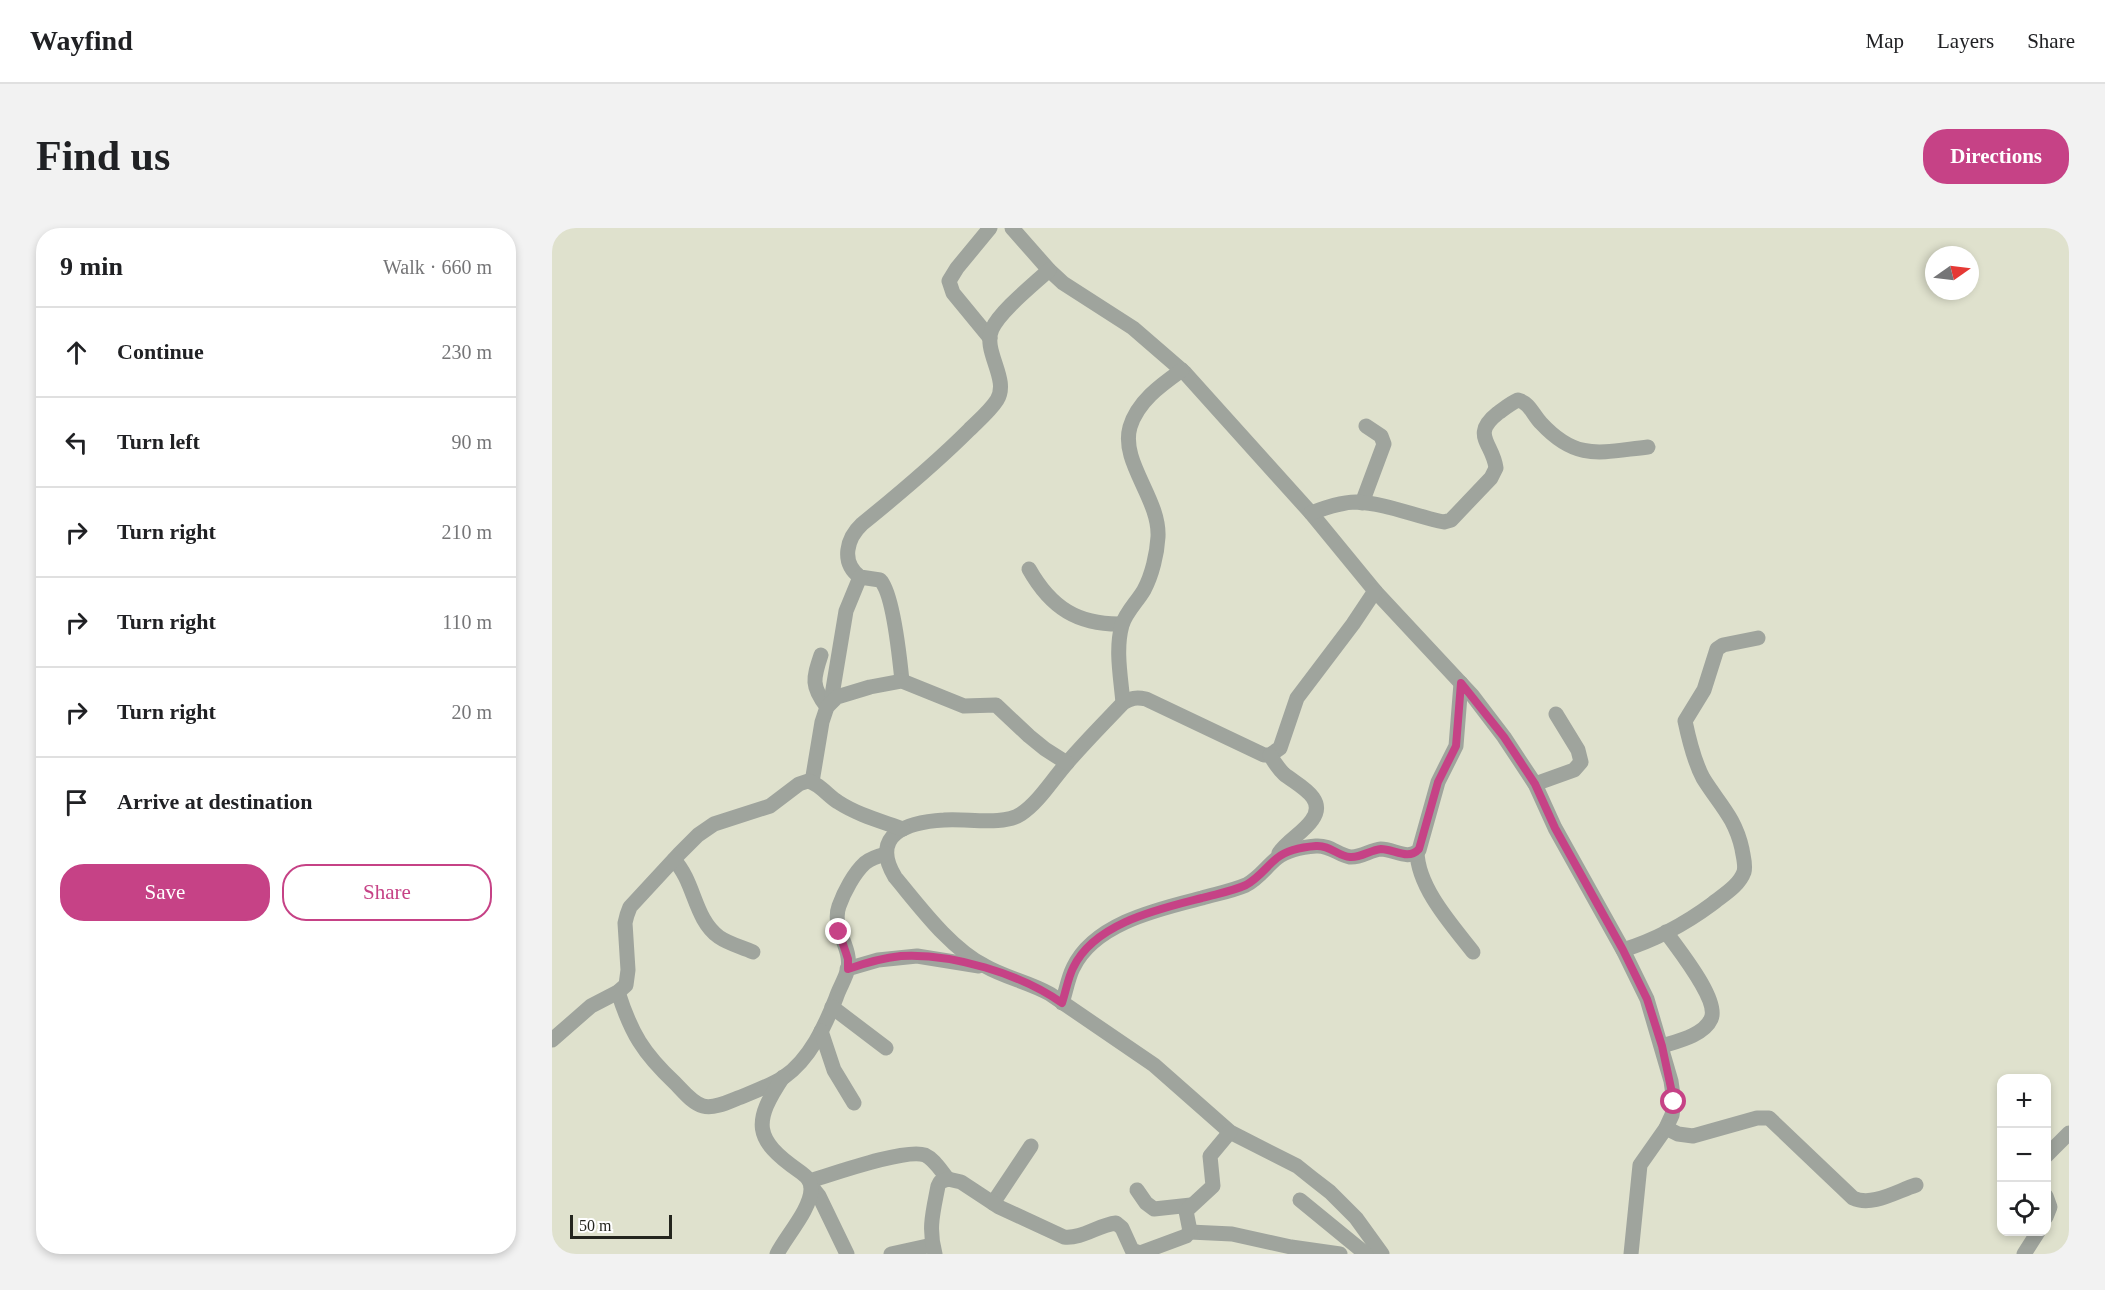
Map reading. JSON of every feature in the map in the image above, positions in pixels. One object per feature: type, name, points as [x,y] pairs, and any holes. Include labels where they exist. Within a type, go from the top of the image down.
[{"type":"street","points":[[902,681],[897,638],[883,582],[874,578],[860,577],[852,568],[848,549],[850,537],[952,447],[997,401],[1000,387],[990,338],[953,293],[949,281],[990,228]]},
{"type":"street","points":[[1017,230],[1049,270],[1087,299],[1133,328],[1182,370],[1311,513],[1375,591],[1461,683],[1504,737],[1535,784],[1555,828],[1623,950],[1647,999],[1662,1046],[1674,1102],[1672,1115],[1666,1128],[1640,1165],[1631,1254]]},
{"type":"street","points":[[990,338],[996,322],[1049,270]]},
{"type":"street","points":[[1123,703],[1119,638],[1122,624],[1145,588],[1154,564],[1158,536],[1153,507],[1128,446],[1130,426],[1147,398],[1182,370]]},
{"type":"street","points":[[1311,513],[1345,503],[1362,503],[1438,521],[1451,520],[1491,478],[1496,468],[1483,434],[1486,425],[1512,402],[1518,400],[1527,404],[1551,432],[1580,451],[1648,447]]},
{"type":"street","points":[[1362,503],[1384,444],[1382,436],[1366,426]]},
{"type":"street","points":[[1029,570],[1054,604],[1067,612],[1099,623],[1122,624]]},
{"type":"street","points":[[812,782],[822,722],[829,704],[846,611],[860,577]]},
{"type":"street","points":[[1270,755],[1280,748],[1297,698],[1375,591]]},
{"type":"street","points":[[1623,950],[1666,932],[1695,915],[1733,887],[1744,870],[1735,826],[1703,777],[1696,762],[1685,721],[1704,690],[1717,649],[1723,645],[1758,638]]},
{"type":"street","points":[[821,655],[814,683],[819,697],[829,704]]},
{"type":"street","points":[[829,704],[843,694],[902,681],[964,706],[993,704],[999,706],[1029,736],[1067,763]]},
{"type":"street","points":[[1461,683],[1456,746],[1438,782],[1417,852],[1420,869],[1434,901],[1473,952]]},
{"type":"street","points":[[985,967],[951,940],[911,895],[889,866],[886,843],[903,829],[943,820],[1012,818],[1028,808],[1123,703],[1138,698],[1146,699],[1254,751],[1270,755],[1285,774],[1312,795],[1315,816],[1281,849],[1277,858]]},
{"type":"street","points":[[1535,784],[1574,770],[1581,762],[1578,750],[1556,714]]},
{"type":"street","points":[[552,1040],[591,1006],[618,992],[626,985],[628,970],[625,923],[630,907],[698,836],[714,824],[770,806],[799,784],[808,781],[854,811],[903,829]]},
{"type":"street","points":[[1062,1003],[1073,967],[1085,951],[1109,931],[1146,914],[1245,885],[1277,858],[1293,850],[1326,846],[1353,857],[1383,849],[1410,855],[1417,852]]},
{"type":"street","points":[[847,1254],[819,1196],[810,1183],[772,1151],[763,1134],[763,1114],[766,1102],[783,1077],[803,1058],[821,1031],[848,969],[848,959],[837,922],[839,907],[864,864],[872,858],[886,854]]},
{"type":"street","points":[[674,860],[689,883],[699,909],[710,927],[724,940],[753,952]]},
{"type":"street","points":[[1662,1046],[1697,1032],[1711,1018],[1713,1011],[1710,999],[1702,985],[1666,932]]},
{"type":"street","points":[[848,969],[878,960],[917,956],[985,967],[1037,986],[1154,1065],[1230,1132],[1297,1166],[1330,1192],[1356,1218],[1382,1254]]},
{"type":"street","points":[[618,992],[628,1024],[642,1048],[692,1100],[703,1106],[711,1107],[730,1101],[783,1077]]},
{"type":"street","points":[[832,1007],[886,1048]]},
{"type":"street","points":[[821,1031],[834,1070],[854,1103]]},
{"type":"street","points":[[1666,1128],[1678,1134],[1693,1136],[1757,1118],[1769,1118],[1853,1198],[1860,1201],[1875,1200],[1916,1185]]},
{"type":"street","points":[[1190,1232],[1186,1211],[1213,1186],[1210,1156],[1230,1132]]},
{"type":"street","points":[[2051,1151],[2069,1133]]},
{"type":"street","points":[[993,1203],[1031,1146]]},
{"type":"street","points":[[810,1183],[878,1161],[912,1154],[928,1157],[948,1179]]},
{"type":"street","points":[[891,1254],[934,1250],[931,1219],[938,1186],[940,1182],[948,1179],[961,1182],[993,1203],[1064,1237],[1076,1237],[1096,1228],[1116,1223],[1122,1228],[1136,1253],[1146,1252],[1186,1236],[1190,1232],[1232,1234],[1291,1247],[1340,1254]]},
{"type":"street","points":[[777,1254],[808,1202],[810,1183]]},
{"type":"street","points":[[1137,1190],[1146,1203],[1155,1209],[1191,1205]]},
{"type":"street","points":[[1300,1200],[1366,1254]]},
{"type":"street","points":[[2024,1254],[2035,1236]]},
{"type":"route","points":[[839,932],[848,959],[848,969],[868,962],[899,957],[917,956],[938,959],[985,967],[1037,986],[1062,1003],[1073,967],[1085,951],[1109,931],[1146,914],[1245,885],[1277,858],[1293,850],[1326,846],[1353,857],[1383,849],[1410,855],[1417,852],[1438,782],[1456,746],[1461,683],[1504,737],[1535,784],[1555,828],[1623,950],[1647,999],[1662,1046],[1674,1102]]}]
